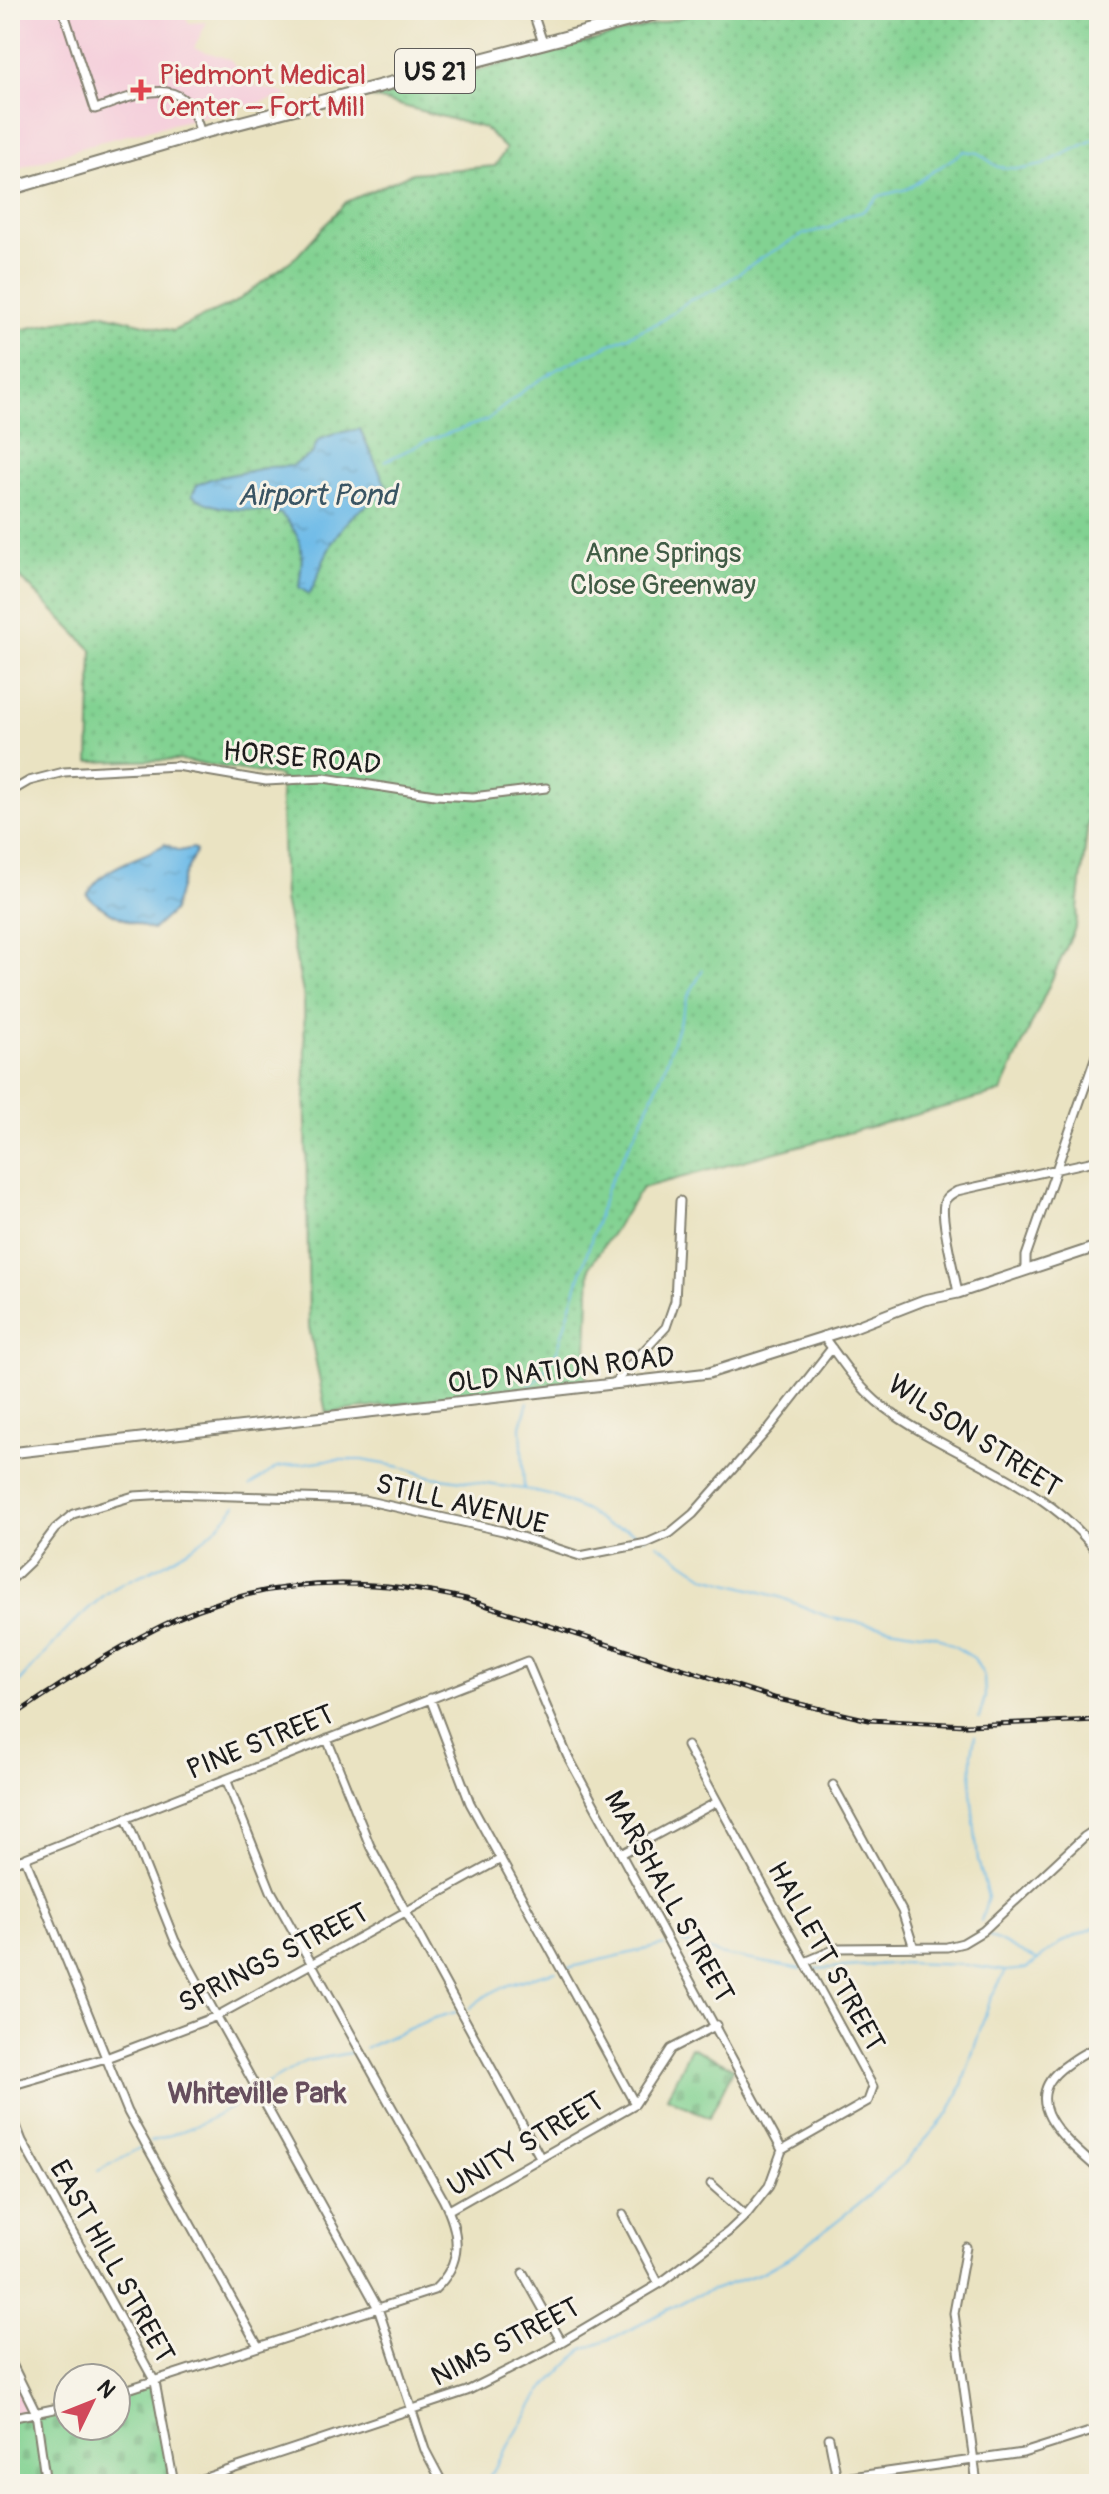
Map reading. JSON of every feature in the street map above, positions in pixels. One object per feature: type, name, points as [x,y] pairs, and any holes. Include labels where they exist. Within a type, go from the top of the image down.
[{"type":"main road","name":"US 21","points":[[10,189],[201,133],[669,10]]},
{"type":"main road","name":"OLD NATION ROAD","points":[[10,1453],[709,1373],[852,1328],[924,1300],[958,1293],[1099,1246]]},
{"type":"street","points":[[63,10],[95,109],[164,91],[182,98],[193,113],[201,133]]},
{"type":"street","points":[[532,10],[543,43]]},
{"type":"street","name":"HORSE ROAD","points":[[10,792],[29,781],[64,772],[177,766],[266,781],[324,778],[435,795],[473,797],[546,788]]},
{"type":"street","points":[[1026,1270],[1026,1256],[1099,1047]]},
{"type":"street","points":[[958,1293],[944,1201],[957,1191],[1099,1160]]},
{"type":"street","points":[[612,1386],[666,1327],[675,1301],[680,1201]]},
{"type":"street","points":[[823,1336],[832,1348]]},
{"type":"street","name":"WILSON STREET","points":[[832,1348],[858,1383],[881,1405],[1039,1499],[1084,1534],[1099,1555]]},
{"type":"street","name":"STILL AVENUE","points":[[10,1581],[31,1561],[55,1529],[73,1514],[134,1496],[169,1494],[364,1500],[503,1531],[580,1556],[647,1543],[670,1533],[693,1514],[770,1427],[832,1348]]},
{"type":"street","name":"PINE STREET","points":[[10,1864],[527,1661]]},
{"type":"street","name":"MARSHALL STREET","points":[[527,1661],[567,1755],[717,2025],[782,2150]]},
{"type":"street","points":[[430,1698],[470,1803],[635,2104]]},
{"type":"street","points":[[327,1739],[370,1846],[540,2157]]},
{"type":"street","name":"HALLETT STREET","points":[[687,1746],[874,2091],[868,2101],[782,2150]]},
{"type":"street","points":[[226,1779],[271,1891],[449,2210]]},
{"type":"street","points":[[833,1785],[902,1911],[914,1948]]},
{"type":"street","points":[[621,1854],[717,1802]]},
{"type":"street","points":[[126,1818],[175,1941],[378,2308],[425,2450],[443,2484]]},
{"type":"street","points":[[805,1962],[838,1948],[947,1947],[975,1937],[1084,1837],[1099,1827]]},
{"type":"street","points":[[25,1858],[128,2112],[258,2346]]},
{"type":"street","name":"SPRINGS STREET","points":[[10,2086],[106,2058],[217,2016],[501,1859]]},
{"type":"street","name":"UNITY STREET","points":[[132,2388],[434,2290],[453,2264],[457,2245],[455,2221],[449,2210],[635,2104],[671,2049],[717,2025]]},
{"type":"street","points":[[1099,2047],[1083,2053],[1057,2072],[1044,2096],[1045,2110],[1051,2122],[1099,2170]]},
{"type":"street","name":"EAST HILL STREET","points":[[10,2110],[22,2141],[155,2382],[174,2484]]},
{"type":"street","name":"NIMS STREET","points":[[187,2484],[467,2391],[524,2363],[659,2284],[695,2258],[746,2215],[769,2186],[782,2150]]},
{"type":"street","points":[[711,2184],[746,2215]]},
{"type":"street","points":[[623,2215],[659,2284]]},
{"type":"street","points":[[966,2247],[954,2313],[977,2484]]},
{"type":"street","points":[[523,2273],[561,2341]]},
{"type":"street","points":[[10,2360],[36,2413],[46,2484]]},
{"type":"street","points":[[10,2418],[52,2410]]},
{"type":"street","points":[[829,2438],[838,2481],[1023,2453],[1099,2429]]},
{"type":"shaded area","name":"Piedmont Medical Center – Fort Mill","points":[[10,10],[182,10],[189,23],[207,22],[194,48],[229,59],[253,85],[291,95],[99,142],[10,171]]},
{"type":"shaded area","points":[[10,2362],[34,2411],[10,2419]]},
{"type":"green space","name":"Anne Springs Close Greenway","points":[[709,10],[1099,10],[1099,779],[1093,779],[1076,926],[1001,1092],[642,1188],[590,1266],[586,1381],[326,1413],[309,1327],[304,998],[284,900],[280,776],[179,760],[89,762],[92,650],[10,567],[10,332],[100,313],[173,331],[236,302],[297,256],[346,202],[412,173],[495,166],[506,149],[484,128],[373,98]]},
{"type":"green space","points":[[691,2047],[734,2068],[709,2118],[667,2097]]},
{"type":"green space","points":[[154,2383],[172,2484],[10,2484],[10,2419],[52,2410],[52,2442],[132,2442],[132,2389]]},
{"type":"water","name":"Airport Pond","points":[[360,429],[389,492],[360,510],[345,524],[333,541],[309,594],[299,587],[302,556],[299,540],[281,514],[224,508],[192,495],[197,485],[210,479],[270,467],[292,466],[312,454],[318,440]]},
{"type":"water","points":[[165,844],[179,851],[193,848],[196,851],[183,878],[173,911],[152,930],[109,911],[87,895],[113,869]]},
{"type":"waterway","points":[[1093,10],[1099,15]]},
{"type":"waterway","points":[[385,461],[429,440],[487,420],[527,388],[559,368],[661,321],[688,301],[716,289],[761,258],[804,234],[829,228],[846,216],[862,212],[879,196],[907,189],[964,151],[978,153],[998,167],[1023,169],[1042,165],[1099,137]]},
{"type":"waterway","points":[[529,1386],[539,1378],[557,1351],[607,1188],[645,1114],[664,1069],[688,996],[703,970]]},
{"type":"waterway","points":[[524,1488],[521,1426],[528,1402]]},
{"type":"waterway","points":[[250,1486],[277,1467],[327,1460],[362,1460],[401,1467],[432,1477],[524,1489],[553,1496],[586,1511],[607,1526],[627,1529],[645,1538]]},
{"type":"waterway","points":[[10,1691],[96,1602],[115,1588],[188,1550],[210,1534],[236,1505]]},
{"type":"waterway","points":[[657,1544],[706,1577],[780,1597],[831,1618],[937,1636],[974,1658],[984,1676],[985,1697],[979,1718]]},
{"type":"waterway","points":[[975,1736],[971,1792],[978,1860],[988,1897],[981,1921]]},
{"type":"waterway","points":[[815,1969],[905,1963],[965,1965],[1006,1971],[1026,1969],[1060,1943],[1099,1925]]},
{"type":"waterway","points":[[989,1936],[1037,1959]]},
{"type":"waterway","points":[[681,1942],[719,1954],[801,1969]]},
{"type":"waterway","points":[[567,1968],[664,1945]]},
{"type":"waterway","points":[[469,2009],[499,1989],[556,1971]]},
{"type":"waterway","points":[[485,2484],[541,2392],[583,2349],[622,2334],[692,2297],[761,2273],[792,2256],[904,2164],[948,2114],[962,2085],[991,1997],[1006,1971]]},
{"type":"waterway","points":[[365,2048],[431,2019],[456,2012]]},
{"type":"waterway","points":[[262,2086],[306,2061],[355,2052]]},
{"type":"waterway","points":[[150,2142],[203,2122],[252,2093]]},
{"type":"waterway","points":[[98,2171],[141,2147]]},
{"type":"railway","points":[[10,1718],[92,1665],[178,1618],[248,1595],[284,1588],[357,1585],[393,1587],[466,1599],[774,1698],[869,1720],[966,1725],[1099,1720]]},
{"type":"place","name":"Piedmont Medical Center – Fort Mill","points":[[141,90]]},
{"type":"district","name":"Whiteville Park","points":[[257,2093]]}]
